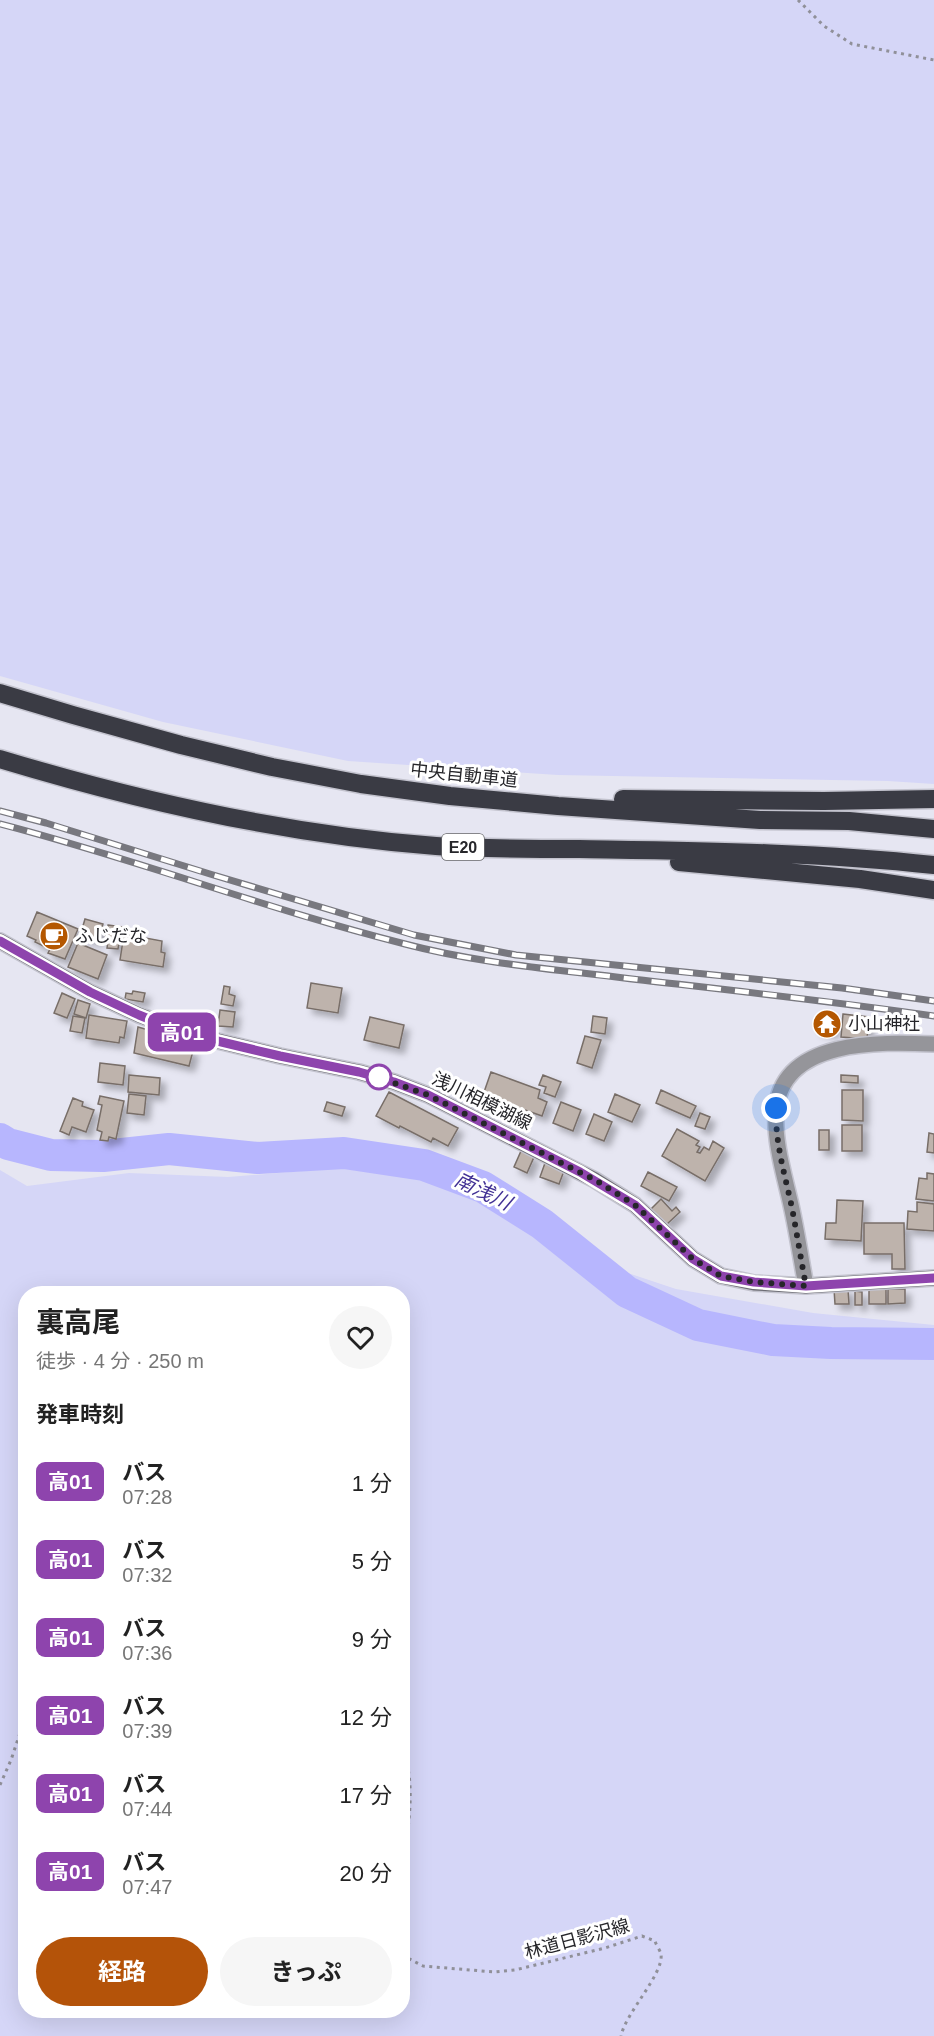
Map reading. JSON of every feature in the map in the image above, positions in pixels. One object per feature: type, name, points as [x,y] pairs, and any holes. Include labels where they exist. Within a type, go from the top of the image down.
[{"type":"highway","name":"中央自動車道","points":[[0,693],[170,742],[272,767],[361,784],[450,796],[760,820],[849,821],[934,829]]},
{"type":"highway","name":"E20","points":[[0,759],[163,803],[342,836],[437,846],[806,855],[934,866]]},
{"type":"highway","points":[[450,796],[824,801],[934,799]]},
{"type":"highway","points":[[527,849],[860,879],[934,890]]},
{"type":"main road","name":"浅川相模湖線","points":[[0,941],[90,992],[184,1033],[359,1072],[428,1095],[574,1170],[635,1205],[693,1259],[721,1276],[754,1282],[806,1286],[934,1278]]},
{"type":"street","points":[[806,1286],[779,1152],[776,1108],[782,1086],[794,1071],[810,1058],[832,1050],[897,1043],[934,1044]]},
{"type":"path","points":[[798,0],[824,26],[852,44],[934,60]]},
{"type":"path","points":[[0,1785],[18,1739]]},
{"type":"path","name":"林道日影沢線","points":[[410,1959],[423,1966],[495,1972],[515,1970],[585,1953],[642,1936],[655,1941],[661,1954],[659,1969],[636,2004],[621,2036]]},
{"type":"shaded area","points":[[0,0],[934,0],[934,784],[888,781],[558,775],[348,761],[163,722],[0,676]]},
{"type":"shaded area","points":[[339,1168],[459,1185],[553,1248],[676,1289],[813,1313],[934,1325],[934,2036],[0,2036],[0,1170],[27,1186],[129,1173],[228,1177]]},
{"type":"building","points":[[37,912],[78,929],[65,959],[48,953],[50,949],[27,936]]},
{"type":"building","points":[[85,919],[103,924],[98,941],[80,936]]},
{"type":"building","points":[[108,925],[122,927],[118,949],[107,948],[108,941],[105,940]]},
{"type":"building","points":[[124,934],[162,941],[161,952],[165,953],[163,967],[120,960]]},
{"type":"building","points":[[78,943],[107,955],[98,979],[68,967]]},
{"type":"building","points":[[311,983],[342,988],[338,1013],[307,1008]]},
{"type":"building","points":[[224,986],[230,987],[229,994],[235,996],[233,1006],[221,1004]]},
{"type":"building","points":[[133,991],[145,993],[143,1002],[125,999],[126,993],[132,994]]},
{"type":"building","points":[[62,993],[75,999],[67,1018],[54,1013]]},
{"type":"building","points":[[78,1000],[90,1004],[86,1018],[74,1014]]},
{"type":"building","points":[[220,1010],[235,1012],[233,1027],[218,1026]]},
{"type":"building","points":[[820,1013],[837,1016],[833,1033],[817,1030]]},
{"type":"building","points":[[843,1014],[869,1017],[867,1039],[841,1037]]},
{"type":"building","points":[[89,1015],[127,1021],[124,1038],[120,1037],[119,1043],[86,1038]]},
{"type":"building","points":[[73,1016],[85,1018],[82,1033],[70,1031]]},
{"type":"building","points":[[593,1016],[607,1018],[605,1034],[591,1032]]},
{"type":"building","points":[[370,1017],[404,1025],[399,1048],[364,1040]]},
{"type":"building","points":[[138,1027],[176,1039],[175,1044],[193,1051],[189,1066],[134,1053]]},
{"type":"building","points":[[585,1036],[601,1040],[592,1068],[577,1063]]},
{"type":"building","points":[[100,1063],[125,1066],[123,1085],[98,1082]]},
{"type":"building","points":[[491,1072],[540,1090],[538,1098],[547,1102],[542,1116],[483,1095]]},
{"type":"building","points":[[129,1075],[160,1078],[159,1095],[128,1092]]},
{"type":"building","points":[[543,1075],[561,1082],[555,1097],[544,1093],[546,1087],[539,1085]]},
{"type":"building","points":[[841,1075],[858,1076],[858,1083],[841,1082]]},
{"type":"building","points":[[661,1090],[696,1106],[690,1118],[656,1103]]},
{"type":"building","points":[[842,1090],[863,1090],[863,1121],[842,1120]]},
{"type":"building","points":[[389,1092],[458,1128],[448,1146],[433,1138],[431,1142],[376,1116]]},
{"type":"building","points":[[129,1094],[146,1096],[144,1115],[127,1113]]},
{"type":"building","points":[[615,1094],[640,1105],[632,1122],[608,1112]]},
{"type":"building","points":[[100,1096],[124,1101],[116,1139],[109,1137],[108,1141],[100,1140],[102,1132],[97,1130],[102,1105],[98,1104]]},
{"type":"building","points":[[73,1098],[83,1102],[82,1106],[94,1110],[86,1132],[72,1127],[69,1135],[60,1131]]},
{"type":"building","points":[[327,1102],[345,1107],[342,1116],[324,1111]]},
{"type":"building","points":[[561,1102],[581,1110],[573,1131],[553,1123]]},
{"type":"building","points":[[700,1113],[710,1117],[705,1129],[695,1126]]},
{"type":"building","points":[[594,1114],[612,1122],[604,1141],[586,1134]]},
{"type":"building","points":[[842,1125],[862,1125],[862,1151],[842,1151]]},
{"type":"building","points":[[677,1129],[699,1141],[696,1145],[700,1147],[697,1152],[700,1153],[704,1147],[709,1150],[713,1141],[724,1148],[705,1181],[662,1156]]},
{"type":"building","points":[[819,1130],[829,1130],[829,1150],[819,1150]]},
{"type":"building","points":[[929,1133],[934,1134],[934,1153],[927,1152]]},
{"type":"building","points":[[521,1151],[534,1157],[527,1173],[514,1167]]},
{"type":"building","points":[[545,1163],[564,1171],[559,1184],[540,1177]]},
{"type":"building","points":[[648,1172],[677,1187],[669,1201],[641,1186]]},
{"type":"building","points":[[927,1173],[934,1174],[934,1201],[916,1199],[919,1178],[927,1179]]},
{"type":"building","points":[[661,1199],[672,1211],[676,1207],[680,1212],[666,1225],[651,1209]]},
{"type":"building","points":[[837,1200],[863,1201],[861,1241],[825,1239],[826,1223],[836,1223]]},
{"type":"building","points":[[917,1202],[934,1204],[934,1231],[907,1229],[908,1211],[917,1212]]},
{"type":"building","points":[[864,1223],[904,1223],[905,1269],[892,1269],[892,1254],[864,1254]]},
{"type":"building","points":[[834,1289],[848,1289],[849,1304],[835,1304]]},
{"type":"building","points":[[869,1289],[886,1289],[886,1304],[869,1304]]},
{"type":"building","points":[[888,1289],[905,1289],[905,1303],[888,1304]]},
{"type":"building","points":[[855,1291],[862,1292],[862,1305],[855,1305]]},
{"type":"waterway","name":"南浅川","points":[[0,1139],[8,1144],[51,1155],[103,1156],[169,1149],[258,1158],[344,1153],[424,1165],[483,1187],[542,1224],[627,1292],[698,1325],[773,1340],[934,1344]]},
{"type":"railway","points":[[0,811],[414,935],[516,955],[842,988],[934,1001]]},
{"type":"railway","points":[[0,824],[354,931],[432,951],[514,965],[934,1016]]},
{"type":"bus line","name":"高01","points":[[0,941],[90,992],[184,1033],[359,1072],[428,1095],[595,1180],[635,1205],[693,1259],[721,1276],[754,1282],[806,1286],[934,1278]]},
{"type":"place","name":"ふじだな","points":[[54,936]]},
{"type":"place","name":"小山神社","points":[[827,1024]]},
{"type":"route","points":[[379,1077],[377,1077],[428,1095],[595,1180],[635,1205],[693,1259],[721,1276],[754,1282],[806,1286],[779,1152],[776,1108]]}]
